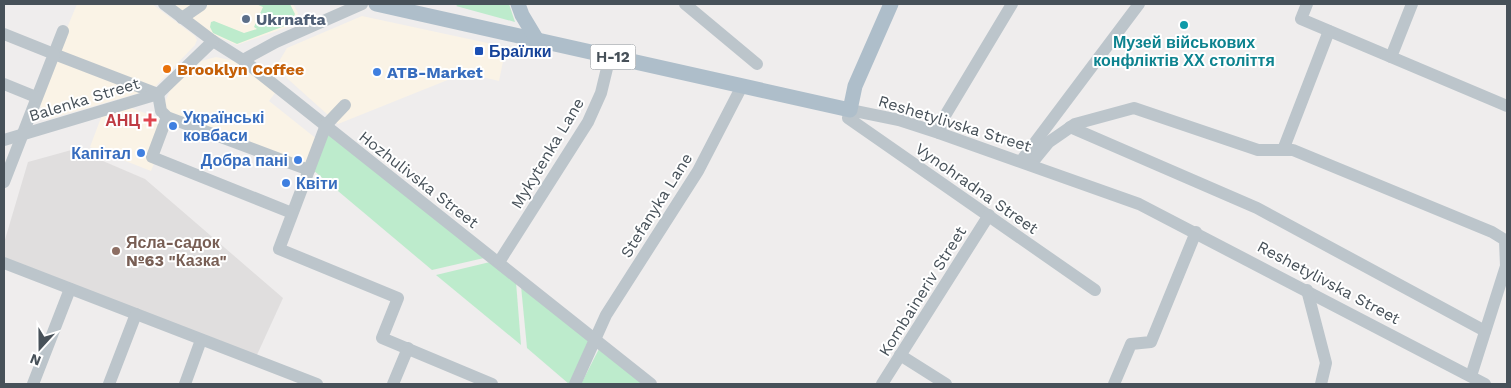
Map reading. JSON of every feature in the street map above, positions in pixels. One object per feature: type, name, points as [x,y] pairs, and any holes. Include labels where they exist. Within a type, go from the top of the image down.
[{"type":"main road","name":"Reshetylivska Street","points":[[376,4],[850,110]]},
{"type":"main road","points":[[518,4],[522,15],[538,40]]},
{"type":"main road","points":[[850,110],[855,86],[891,4]]},
{"type":"street","name":"Hozhulivska Street","points":[[164,4],[213,41],[243,60],[651,384]]},
{"type":"street","points":[[182,18],[200,4]]},
{"type":"street","points":[[243,60],[276,42],[362,4]]},
{"type":"street","points":[[685,4],[757,64]]},
{"type":"street","points":[[939,132],[943,119],[1012,4]]},
{"type":"street","points":[[1026,162],[1139,4]]},
{"type":"street","points":[[1307,4],[1301,19],[1507,106]]},
{"type":"street","points":[[1391,57],[1412,4]]},
{"type":"street","points":[[4,182],[63,31]]},
{"type":"street","points":[[1283,150],[1329,32]]},
{"type":"street","points":[[4,34],[158,94],[161,111],[167,117],[309,170]]},
{"type":"street","name":"Balenka Street","points":[[4,140],[158,94],[213,41]]},
{"type":"street","name":"Mykytenka Lane","points":[[499,262],[588,122],[601,93],[610,56]]},
{"type":"street","points":[[4,84],[36,97]]},
{"type":"street","name":"Stefanyka Lane","points":[[575,384],[596,341],[606,315],[698,171],[742,86]]},
{"type":"street","points":[[345,105],[326,125],[279,249],[398,298],[382,338],[492,384]]},
{"type":"street","points":[[1026,162],[1049,142],[1075,124],[1134,108],[1258,150],[1293,150],[1492,232],[1505,240],[1506,266],[1471,376]]},
{"type":"street","name":"Reshetylivska Street","points":[[850,110],[899,120],[939,132],[1139,204],[1485,384]]},
{"type":"street","name":"Vynohradna Street","points":[[850,110],[848,118],[1095,290]]},
{"type":"street","points":[[167,117],[152,156],[292,213]]},
{"type":"street","points":[[1070,127],[1257,208],[1485,331]]},
{"type":"street","name":"Kombaineriv Street","points":[[882,384],[989,215]]},
{"type":"street","points":[[1114,384],[1132,344],[1151,342],[1196,232]]},
{"type":"street","points":[[4,263],[202,340],[301,382],[317,384]]},
{"type":"street","points":[[33,384],[70,288]]},
{"type":"street","points":[[1307,290],[1326,363],[1321,384]]},
{"type":"street","points":[[109,384],[136,314]]},
{"type":"street","points":[[184,384],[202,340]]},
{"type":"street","points":[[393,384],[408,348]]},
{"type":"street","points":[[900,355],[946,384]]},
{"type":"shaded area","points":[[77,4],[152,4],[195,36],[197,40],[195,45],[153,89],[45,120],[40,104],[43,86]]},
{"type":"shaded area","points":[[171,4],[293,4],[298,13],[296,21],[291,26],[237,45],[212,34]]},
{"type":"shaded area","points":[[362,16],[506,47],[499,81],[465,73],[338,124],[280,72],[278,63],[287,48]]},
{"type":"shaded area","points":[[216,57],[239,62],[275,93],[269,101],[318,140],[307,169],[172,117],[151,171],[90,147],[102,115],[129,107],[158,118],[171,88],[201,61]]},
{"type":"shaded area","name":"Ясла-садок №63 \"Казка\"","points":[[75,149],[145,179],[283,298],[256,357],[4,258],[4,243],[28,162]]},
{"type":"green space","points":[[256,4],[290,4],[295,14],[290,24],[237,44],[213,33],[210,27],[211,22],[214,21],[244,33],[257,29],[254,27],[263,7]]},
{"type":"green space","points":[[459,4],[509,4],[515,22],[456,6]]},
{"type":"green space","points":[[328,131],[484,258],[432,270],[313,170]]},
{"type":"green space","points":[[490,262],[516,282],[521,345],[436,275]]},
{"type":"green space","points":[[521,286],[592,343],[569,384],[527,348]]},
{"type":"green space","points":[[599,349],[643,384],[581,384]]},
{"type":"place","name":"Ukrnafta","points":[[246,19]]},
{"type":"place","name":"Музей військових конфліктів ХХ століття","points":[[1184,25]]},
{"type":"place","name":"Браїлки","points":[[479,51]]},
{"type":"place","name":"Brooklyn Coffee","points":[[167,69]]},
{"type":"place","name":"ATB-Market","points":[[377,72]]},
{"type":"place","name":"АНЦ","points":[[150,120]]},
{"type":"place","name":"Українські ковбаси","points":[[173,126]]},
{"type":"place","name":"Капітал","points":[[141,153]]},
{"type":"place","name":"Добра пані","points":[[298,160]]},
{"type":"place","name":"Квіти","points":[[286,183]]},
{"type":"place","name":"Ясла-садок №63 \"Казка\"","points":[[116,251]]}]
